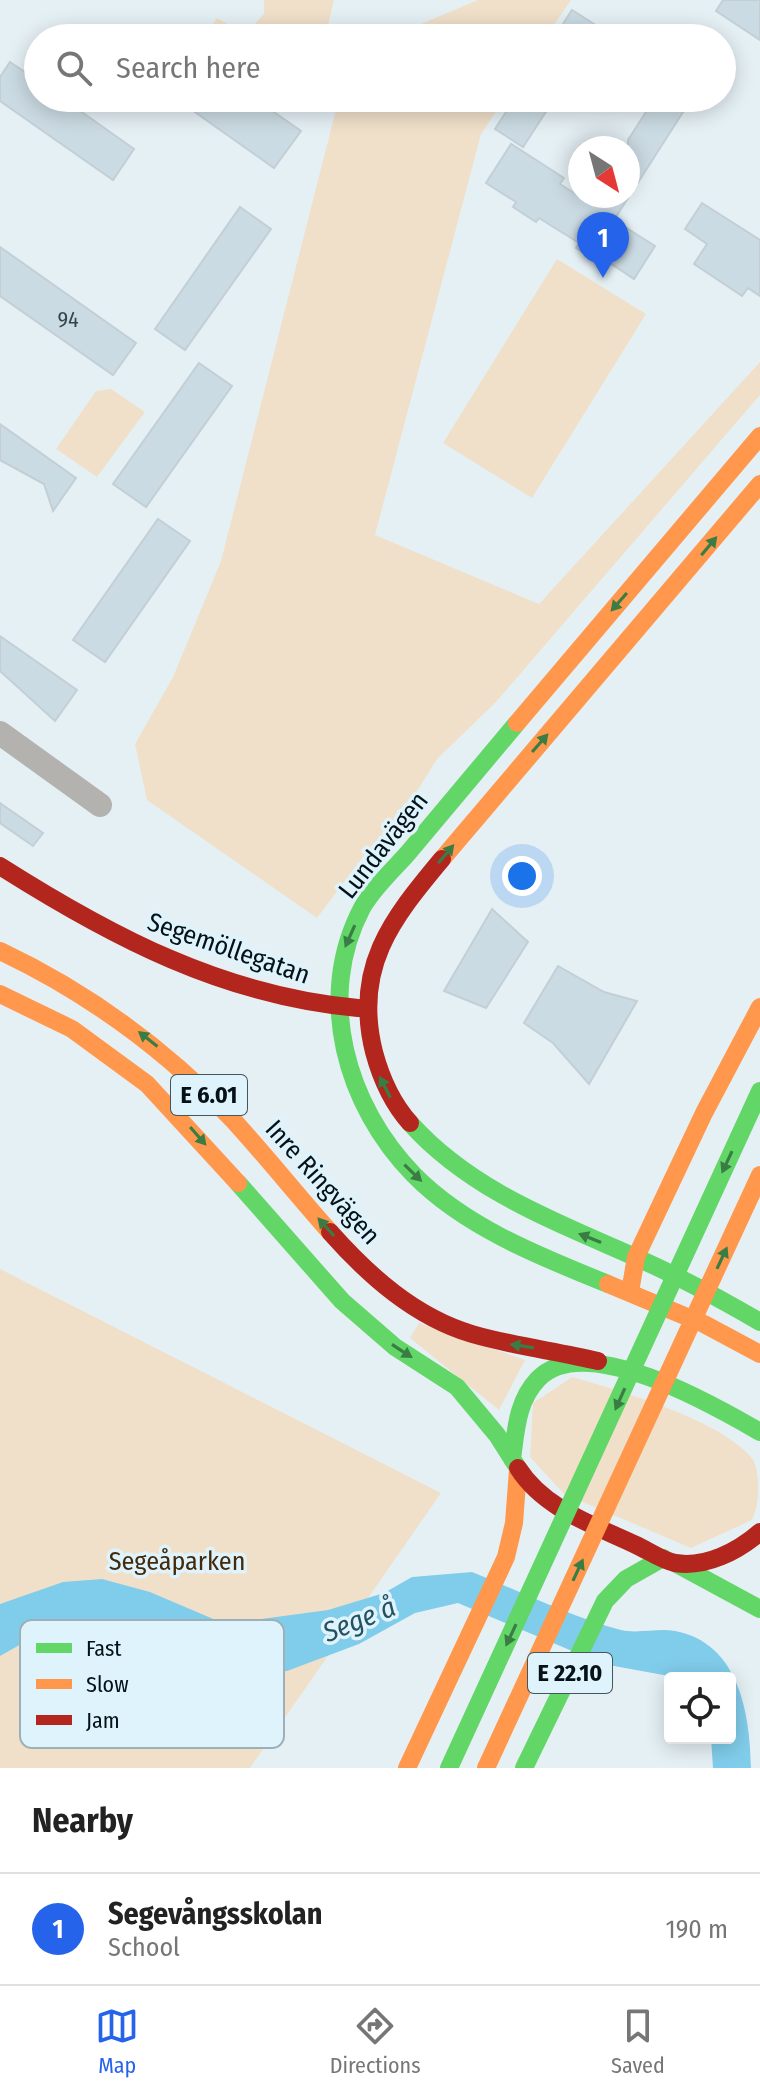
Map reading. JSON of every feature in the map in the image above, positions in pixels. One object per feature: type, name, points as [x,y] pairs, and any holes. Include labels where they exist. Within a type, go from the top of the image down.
[{"type":"main road","name":"Lundavägen","points":[[760,436],[363,906],[344,947],[338,1008],[340,1038],[362,1106],[410,1171],[494,1234],[715,1327],[760,1354]]},
{"type":"main road","name":"Lundavägen","points":[[760,484],[398,912],[383,933],[372,968],[366,1008],[373,1060],[381,1083],[395,1106],[431,1145],[478,1181],[529,1211],[636,1257],[760,1322]]},
{"type":"main road","name":"Segemöllegatan","points":[[0,866],[78,915],[140,947],[243,986],[338,1008],[366,1008]]},
{"type":"main road","name":"Inre Ringvägen","points":[[0,951],[81,991],[154,1044],[223,1110],[360,1263],[401,1298],[432,1318],[471,1334],[511,1345],[598,1361],[654,1379],[743,1422]]},
{"type":"main road","name":"E 6.01","points":[[0,994],[72,1029],[147,1084],[186,1123],[342,1301],[395,1347],[457,1387],[479,1410],[515,1464]]},
{"type":"main road","points":[[630,1292],[636,1257],[704,1113],[760,1007]]},
{"type":"main road","points":[[449,1768],[760,1091]]},
{"type":"main road","points":[[486,1768],[760,1175]]},
{"type":"main road","points":[[407,1768],[506,1557],[514,1523],[514,1417],[521,1399],[533,1382],[565,1365],[598,1361]]},
{"type":"main road","points":[[743,1422],[760,1432]]},
{"type":"main road","points":[[743,1422],[760,1438]]},
{"type":"main road","points":[[515,1464],[528,1484],[558,1508],[669,1560],[760,1609]]},
{"type":"main road","points":[[669,1560],[719,1558],[740,1549],[760,1532]]},
{"type":"main road","name":"E 22.10","points":[[524,1768],[605,1601],[626,1579],[669,1560]]},
{"type":"street","points":[[0,733],[100,805]]},
{"type":"green space","points":[[264,0],[334,0],[328,24],[255,24],[264,14]]},
{"type":"green space","points":[[478,0],[571,0],[555,24],[421,24]]},
{"type":"green space","points":[[217,18],[228,24],[213,24]]},
{"type":"green space","points":[[335,112],[496,112],[481,134],[375,535],[539,604],[760,362],[760,395],[496,702],[437,759],[401,817],[363,857],[317,918],[147,800],[135,744],[173,677],[221,561]]},
{"type":"green space","points":[[557,259],[646,314],[532,498],[443,443]]},
{"type":"green space","points":[[111,389],[145,412],[97,477],[56,449],[96,391]]},
{"type":"green space","name":"Segeåparken","points":[[0,1269],[441,1493],[284,1719],[284,1620],[20,1620],[20,1748],[264,1748],[250,1768],[0,1768]]},
{"type":"green space","points":[[419,1323],[525,1360],[499,1410],[410,1338]]},
{"type":"green space","points":[[572,1377],[670,1409],[696,1420],[740,1446],[754,1461],[757,1475],[758,1498],[752,1520],[691,1548],[564,1494],[530,1457],[533,1403]]},
{"type":"water","name":"Sege å","points":[[472,1572],[602,1625],[627,1631],[675,1631],[697,1638],[714,1650],[731,1672],[664,1672],[664,1675],[603,1664],[458,1603],[415,1613],[359,1644],[284,1671],[284,1620],[254,1620],[328,1610],[384,1593],[412,1577]]},
{"type":"water","points":[[102,1579],[150,1592],[216,1620],[20,1620],[20,1645],[0,1656],[0,1604],[63,1582]]},
{"type":"water","points":[[736,1681],[748,1725],[751,1768],[713,1768],[711,1744],[736,1744]]},
{"type":"building","points":[[723,0],[760,0],[760,40],[736,24],[716,11]]},
{"type":"building","points":[[572,10],[594,24],[563,24]]},
{"type":"building","points":[[10,62],[24,72],[24,112],[82,112],[134,149],[113,180],[0,101],[0,77]]},
{"type":"building","points":[[195,112],[274,112],[301,131],[274,168]]},
{"type":"building","points":[[506,112],[546,112],[523,147],[495,129]]},
{"type":"building","points":[[646,112],[683,112],[640,179],[640,136],[631,136]]},
{"type":"building","points":[[511,144],[564,178],[560,184],[568,189],[568,208],[622,208],[614,220],[655,246],[634,279],[601,257],[598,262],[576,248],[579,243],[539,218],[536,222],[513,207],[516,202],[486,183]]},
{"type":"building","points":[[702,203],[760,240],[760,296],[748,288],[742,296],[694,264],[707,244],[685,229]]},
{"type":"building","points":[[240,207],[271,229],[185,350],[155,329]]},
{"type":"building","points":[[0,247],[136,343],[113,375],[0,296]]},
{"type":"building","points":[[199,363],[232,386],[146,507],[113,484]]},
{"type":"building","points":[[0,424],[76,478],[53,511],[44,484],[0,460]]},
{"type":"building","points":[[158,519],[190,541],[105,662],[73,640]]},
{"type":"building","points":[[0,636],[77,690],[55,721],[0,671]]},
{"type":"building","points":[[0,803],[43,833],[33,846],[0,823]]},
{"type":"building","points":[[492,909],[528,942],[486,1008],[444,991]]},
{"type":"building","points":[[558,966],[604,992],[637,1001],[589,1084],[553,1043],[524,1023]]},
{"type":"traffic: fast","points":[[517,723],[377,886],[362,908],[348,942],[341,978],[340,1013],[345,1049],[355,1084],[371,1117],[390,1147],[434,1194],[505,1239],[608,1284]]},
{"type":"traffic: fast","points":[[449,1768],[760,1091]]},
{"type":"traffic: fast","points":[[410,1123],[459,1167],[515,1202],[667,1272],[760,1322]]},
{"type":"traffic: fast","points":[[238,1183],[342,1301],[395,1347],[457,1387],[497,1435],[518,1468]]},
{"type":"traffic: fast","points":[[512,1459],[519,1416],[531,1388],[538,1379],[559,1366],[586,1363],[617,1367],[650,1377],[760,1432]]},
{"type":"traffic: fast","points":[[524,1768],[605,1601],[626,1579],[663,1558]]},
{"type":"traffic: fast","points":[[675,1563],[760,1609]]},
{"type":"traffic: slow","points":[[517,723],[760,436]]},
{"type":"traffic: slow","points":[[442,859],[760,484]]},
{"type":"traffic: slow","points":[[0,951],[95,1004],[153,1046],[233,1120],[330,1232]]},
{"type":"traffic: slow","points":[[0,994],[72,1029],[147,1084],[238,1183]]},
{"type":"traffic: slow","points":[[630,1292],[636,1257],[704,1113],[760,1007]]},
{"type":"traffic: slow","points":[[486,1768],[760,1175]]},
{"type":"traffic: slow","points":[[608,1284],[704,1324],[760,1354]]},
{"type":"traffic: slow","points":[[407,1768],[506,1557],[514,1523],[518,1470]]},
{"type":"traffic: jam","points":[[410,1123],[393,1099],[377,1062],[369,1022],[369,995],[381,947],[407,903],[442,859]]},
{"type":"traffic: jam","points":[[0,866],[127,939],[215,977],[261,991],[358,1008]]},
{"type":"traffic: jam","points":[[330,1232],[394,1293],[451,1327],[487,1338],[598,1361]]},
{"type":"traffic: jam","points":[[518,1468],[542,1495],[556,1505],[670,1562],[687,1564],[710,1560],[742,1546],[760,1532]]},
{"type":"place","name":"Segevångsskolan","points":[[603,278]]}]
